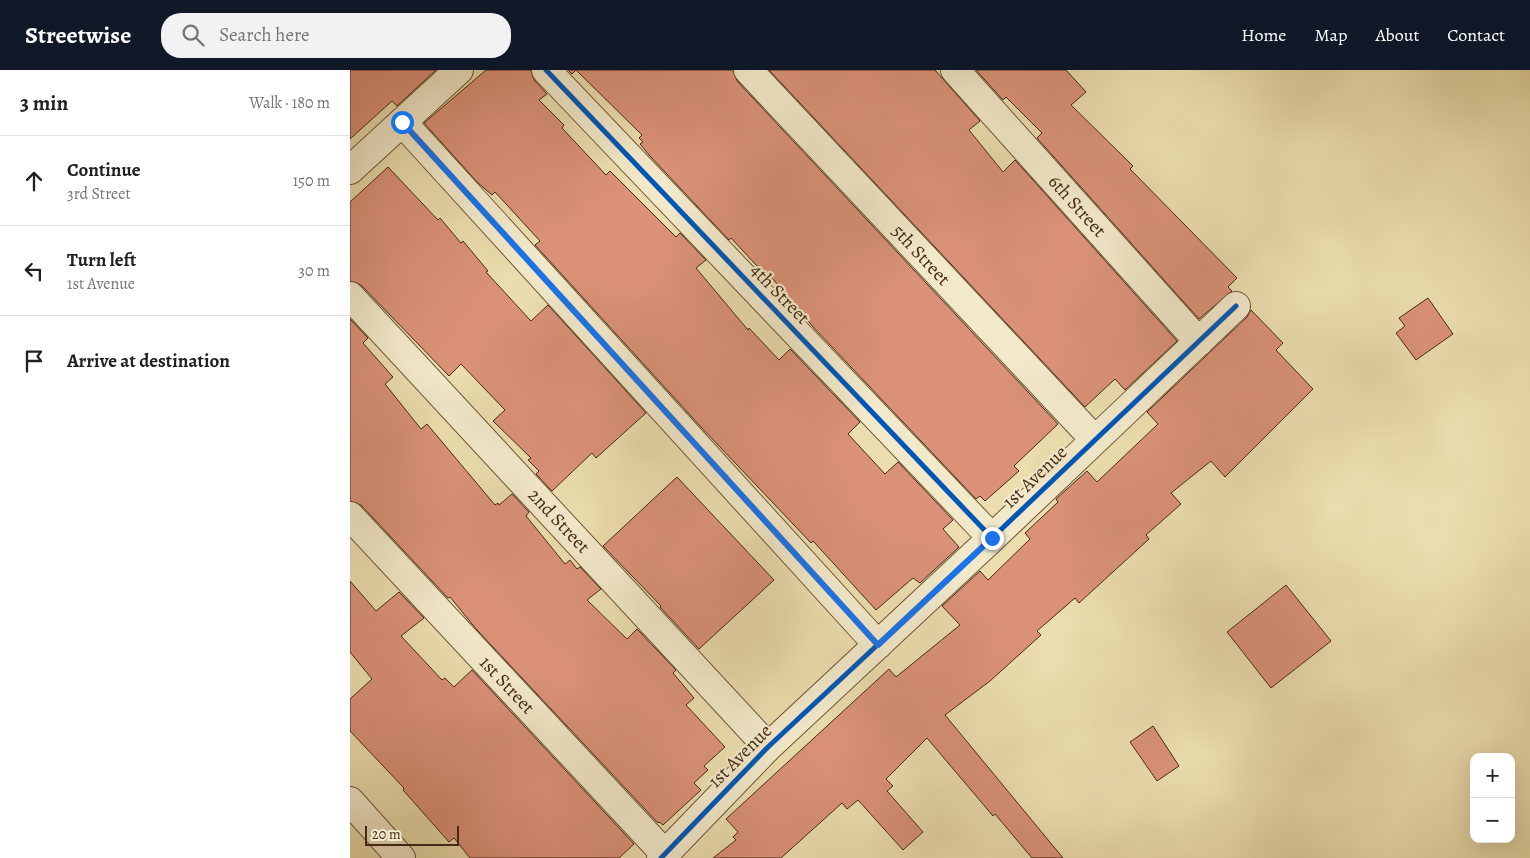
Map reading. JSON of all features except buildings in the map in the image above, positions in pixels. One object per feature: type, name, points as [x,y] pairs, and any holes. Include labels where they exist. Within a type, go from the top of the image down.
[{"type":"street","points":[[350,170],[459,70]]},
{"type":"street","name":"4th Street","points":[[546,70],[992,538]]},
{"type":"street","name":"5th Street","points":[[748,70],[1095,440]]},
{"type":"street","name":"6th Street","points":[[955,70],[1199,342]]},
{"type":"street","points":[[402,122],[878,645]]},
{"type":"street","name":"2nd Street","points":[[350,296],[768,747]]},
{"type":"street","name":"1st Avenue","points":[[663,856],[768,747],[992,538],[1236,306]]},
{"type":"street","name":"1st Street","points":[[350,516],[663,856]]},
{"type":"street","points":[[350,801],[401,858]]},
{"type":"cycle path","points":[[546,70],[992,538]]},
{"type":"cycle path","points":[[402,122],[878,645]]},
{"type":"cycle path","points":[[661,858],[768,747],[992,538],[1236,306]]},
{"type":"route","points":[[402,122],[878,645],[992,538]]}]
